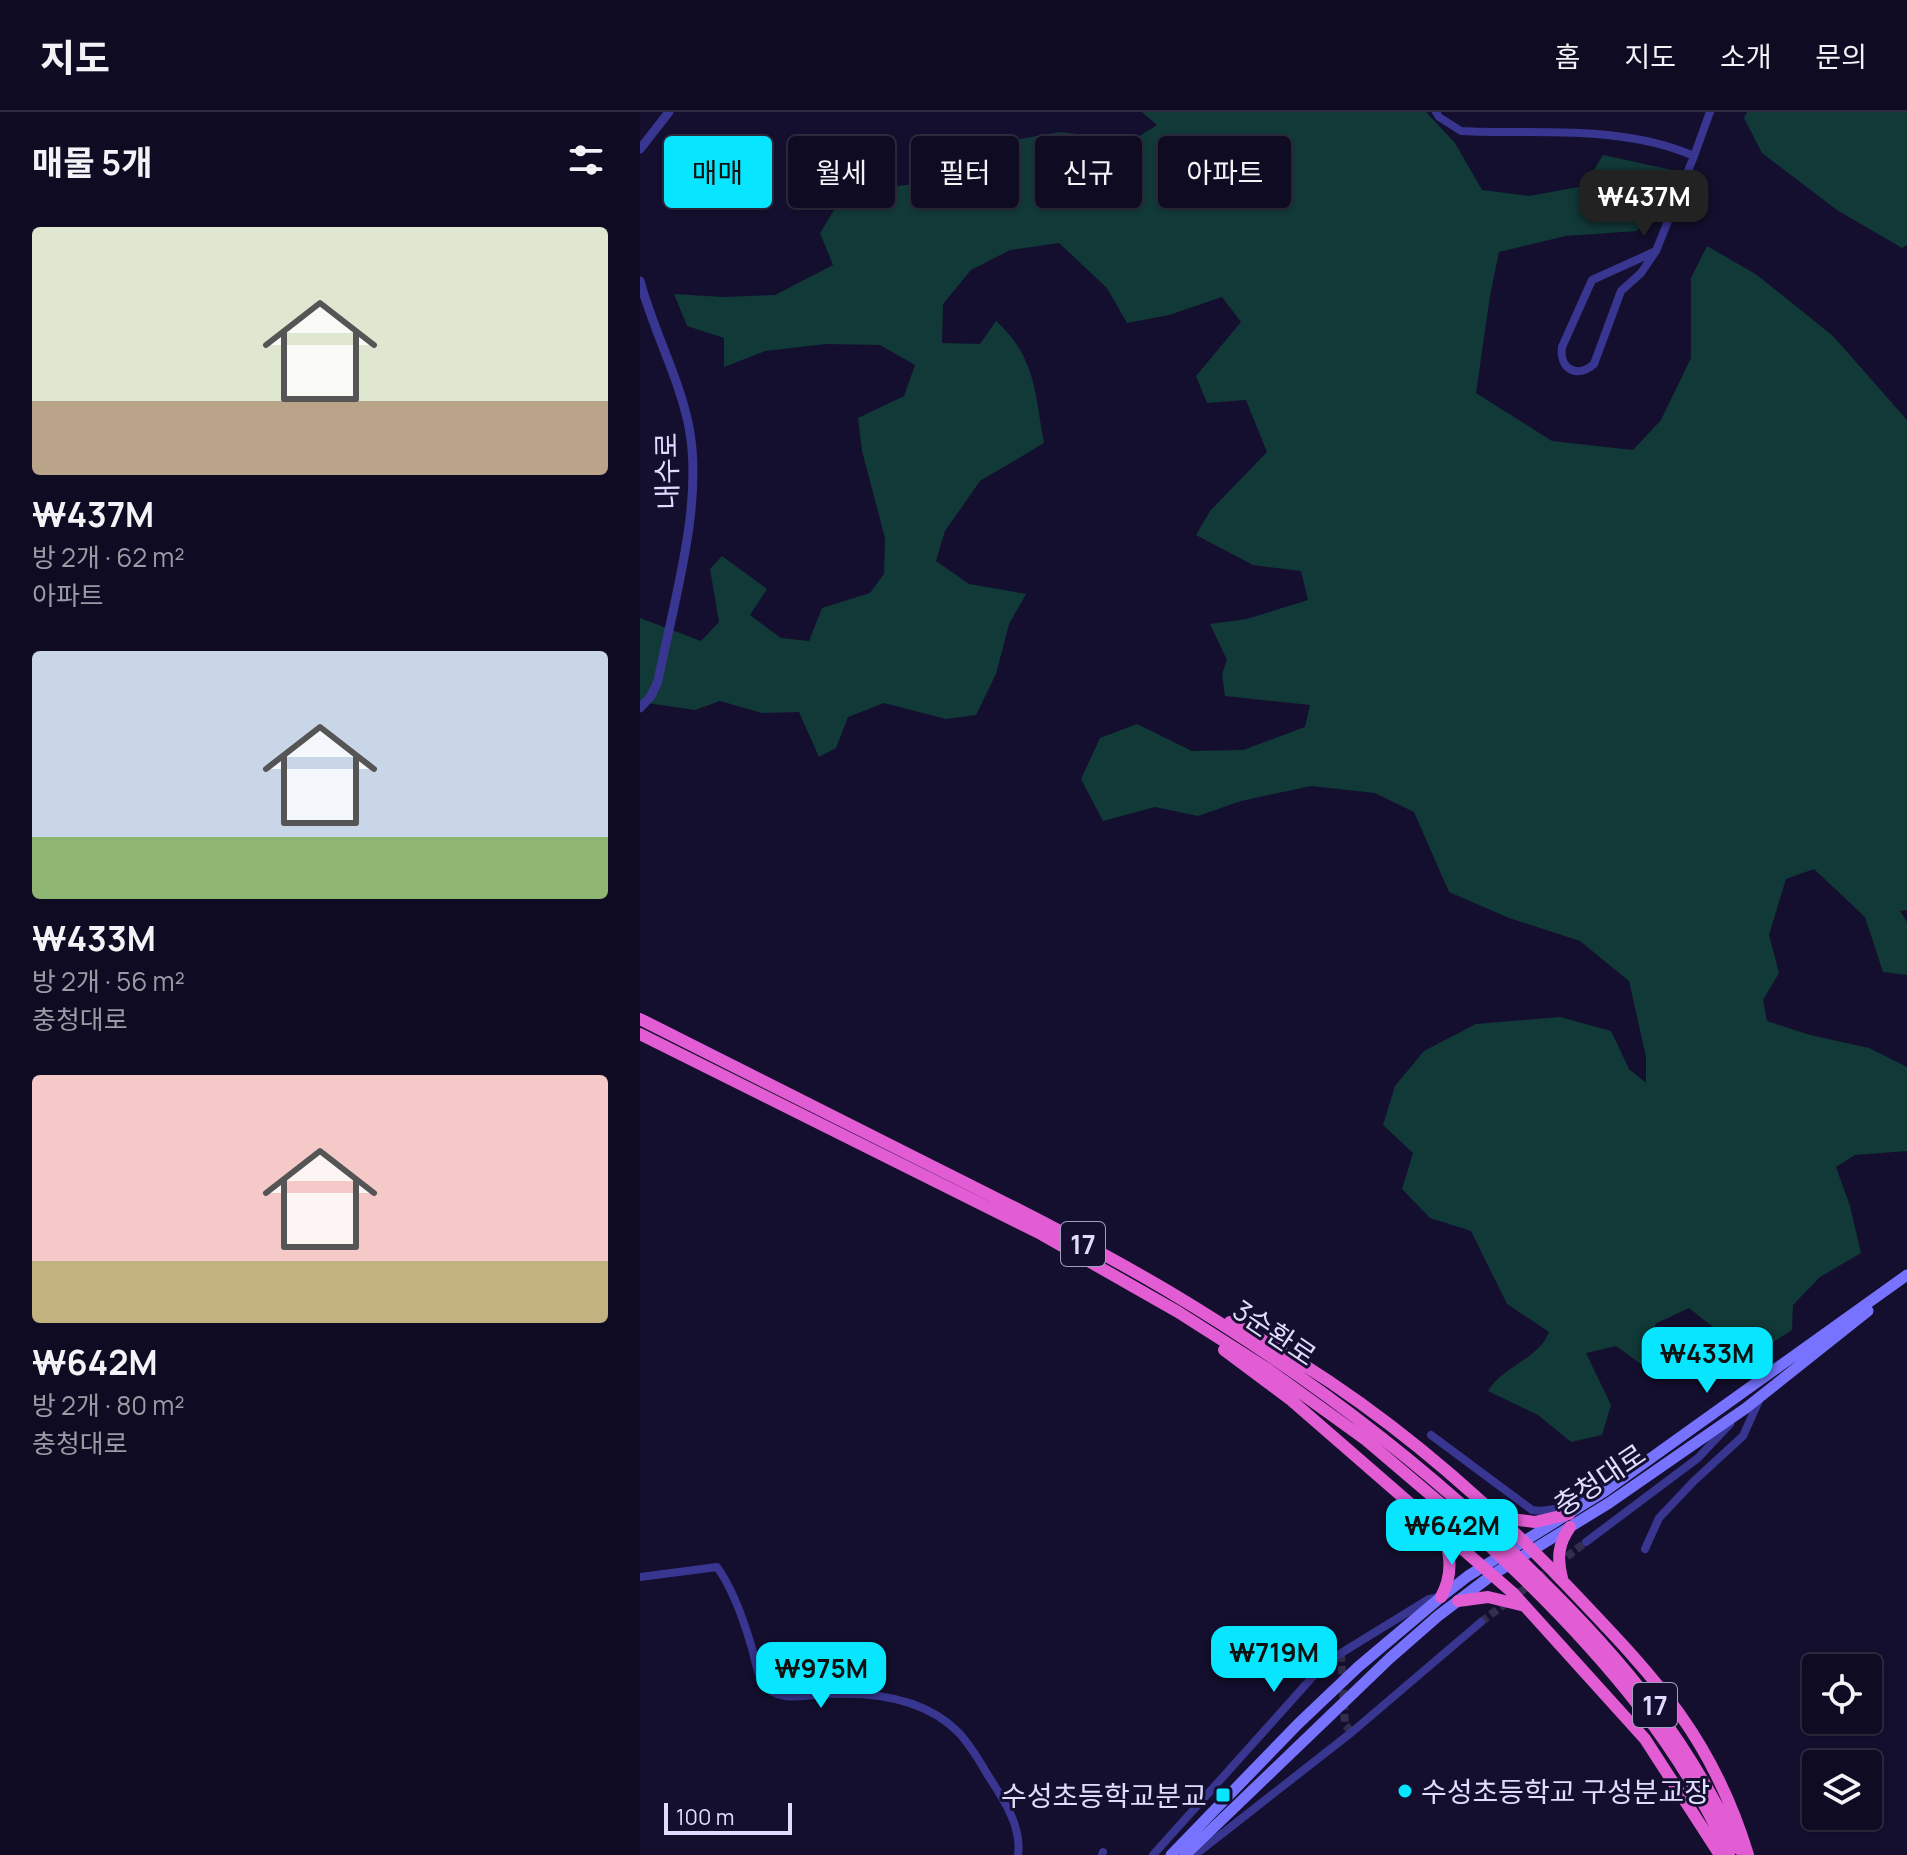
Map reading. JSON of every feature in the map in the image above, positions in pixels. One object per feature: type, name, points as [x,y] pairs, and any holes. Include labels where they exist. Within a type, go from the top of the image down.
[{"type":"highway","name":"3순환로","points":[[640,1019],[968,1184],[1121,1265],[1216,1321],[1315,1388],[1410,1461],[1610,1652],[1656,1706],[1706,1783],[1745,1855]]},
{"type":"highway","name":"3순환로","points":[[640,1034],[1029,1228],[1151,1296],[1322,1407],[1484,1533]]},
{"type":"highway","points":[[1121,1265],[1270,1343],[1335,1383],[1424,1452],[1529,1545],[1625,1646],[1676,1707],[1726,1792],[1745,1855]]},
{"type":"highway","points":[[1151,1296],[1280,1391],[1513,1593],[1645,1739],[1720,1855]]},
{"type":"highway","points":[[1496,1515],[1511,1521],[1527,1522],[1569,1514]]},
{"type":"highway","points":[[1563,1581],[1558,1555],[1561,1541],[1570,1527]]},
{"type":"highway","points":[[1483,1567],[1512,1529]]},
{"type":"highway","points":[[1441,1597],[1450,1566],[1442,1531]]},
{"type":"highway","points":[[1513,1593],[1547,1564]]},
{"type":"highway","name":"3순환로","points":[[1532,1580],[1638,1704],[1708,1810],[1729,1855]]},
{"type":"highway","points":[[1458,1601],[1496,1597],[1527,1608]]},
{"type":"main road","name":"충청대로","points":[[1171,1855],[1308,1714],[1441,1597],[1483,1567],[1570,1527],[1746,1408],[1907,1278]]},
{"type":"main road","name":"충청대로","points":[[1529,1545],[1907,1278]]},
{"type":"main road","name":"충청대로","points":[[1185,1855],[1390,1658],[1458,1601],[1483,1567]]},
{"type":"street","points":[[640,149],[669,112]]},
{"type":"street","points":[[1436,112],[1461,131],[1623,136],[1694,156]]},
{"type":"street","points":[[1656,251],[1592,280],[1562,347],[1560,359],[1566,368],[1575,372],[1587,370],[1594,364],[1621,291],[1641,273],[1656,251],[1710,112]]},
{"type":"street","name":"내수로","points":[[640,281],[643,303],[686,412],[694,480],[658,681],[651,696],[640,708]]},
{"type":"street","points":[[1645,1549],[1659,1518],[1743,1436],[1762,1396]]},
{"type":"street","points":[[1586,1542],[1698,1458],[1746,1408]]},
{"type":"street","points":[[1431,1435],[1516,1500],[1532,1510],[1543,1512],[1592,1491],[1650,1458]]},
{"type":"street","points":[[640,1577],[717,1567],[735,1600],[752,1646],[758,1674],[770,1690],[792,1697],[866,1692],[917,1706],[942,1718],[960,1734],[1009,1809],[1016,1829],[1018,1855]]},
{"type":"street","points":[[1153,1855],[1325,1663],[1429,1599],[1441,1597]]},
{"type":"street","points":[[1195,1855],[1352,1732],[1481,1622]]},
{"type":"green space","points":[[1142,112],[1426,112],[1455,143],[1482,190],[1529,196],[1584,186],[1603,155],[1672,170],[1661,194],[1637,231],[1566,236],[1499,252],[1476,393],[1552,441],[1633,450],[1661,420],[1691,358],[1691,278],[1707,246],[1757,275],[1833,336],[1907,420],[1907,910],[1900,911],[1907,922],[1907,975],[1883,972],[1865,917],[1814,869],[1786,879],[1769,935],[1779,973],[1763,1000],[1767,1021],[1810,1035],[1869,1048],[1907,1067],[1907,1151],[1855,1155],[1836,1167],[1850,1206],[1861,1253],[1820,1277],[1793,1305],[1792,1330],[1764,1348],[1723,1335],[1689,1308],[1655,1324],[1655,1353],[1648,1369],[1616,1346],[1586,1353],[1611,1405],[1602,1435],[1571,1442],[1538,1415],[1488,1391],[1502,1375],[1537,1349],[1549,1332],[1507,1304],[1471,1231],[1430,1218],[1402,1189],[1413,1153],[1383,1125],[1395,1086],[1424,1051],[1476,1024],[1560,1017],[1611,1031],[1629,1069],[1646,1083],[1646,1057],[1629,981],[1580,941],[1509,918],[1449,892],[1414,812],[1375,793],[1311,786],[1241,801],[1198,816],[1155,807],[1103,821],[1081,779],[1100,738],[1137,724],[1192,751],[1243,750],[1305,727],[1310,705],[1225,696],[1222,674],[1227,660],[1210,624],[1247,619],[1308,600],[1301,571],[1253,565],[1196,535],[1210,511],[1267,452],[1246,400],[1207,403],[1196,376],[1241,322],[1222,297],[1169,315],[1127,323],[1107,288],[1059,243],[1010,250],[971,270],[943,304],[942,343],[980,344],[996,321],[1019,348],[1032,377],[1044,443],[980,481],[945,531],[936,561],[969,584],[1026,594],[1009,624],[996,674],[976,715],[946,719],[884,703],[848,717],[836,748],[819,757],[799,712],[762,713],[720,701],[695,710],[640,702],[640,618],[701,641],[719,622],[710,569],[722,556],[767,589],[750,615],[781,638],[809,641],[822,608],[870,593],[884,574],[885,538],[862,451],[858,418],[904,396],[915,365],[880,345],[826,344],[765,351],[724,367],[724,338],[687,326],[674,294],[723,297],[775,295],[833,265],[820,233],[835,208],[895,208],[895,186],[911,184],[911,208],[1019,208],[1020,139],[1035,136],[1035,208],[1142,208],[1142,136],[1139,136],[1157,125]]},
{"type":"green space","points":[[1747,112],[1907,112],[1907,245],[1902,248],[1837,210],[1762,153],[1744,118]]},
{"type":"green space","points":[[1059,132],[1096,136],[1037,136]]},
{"type":"tunnel","points":[[1481,1622],[1586,1542]]},
{"type":"tunnel","points":[[1341,1654],[1345,1725],[1352,1732]]},
{"type":"place","name":"수성초등학교 구성분교장","points":[[1405,1791]]},
{"type":"place","name":"수성초등학교분교","points":[[1223,1795]]}]
